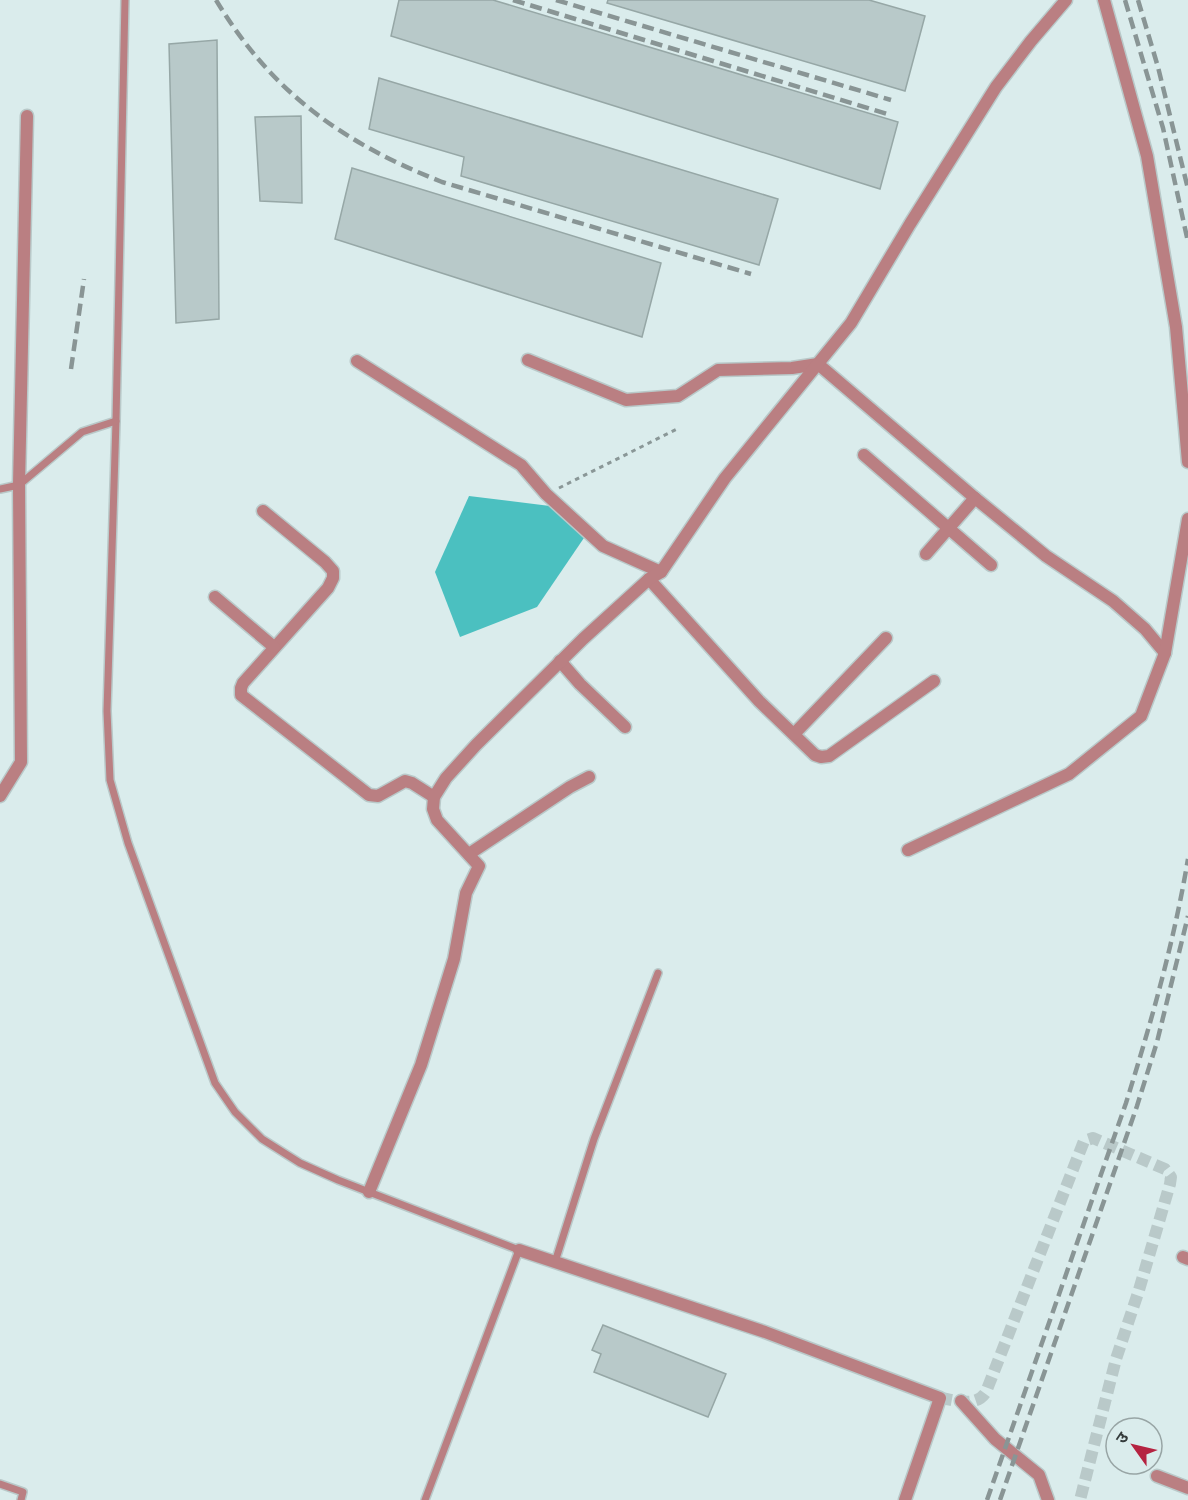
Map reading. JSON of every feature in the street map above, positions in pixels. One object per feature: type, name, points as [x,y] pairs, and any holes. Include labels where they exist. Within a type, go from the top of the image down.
[{"type":"street","points":[[369,1192],[421,1065],[454,959],[466,894],[479,866],[437,820],[433,809],[434,797],[446,778],[476,745],[560,661],[649,579],[661,572],[724,478],[851,323],[996,87],[1066,0]]},
{"type":"street","points":[[1104,0],[1148,156],[1176,327],[1188,462]]},
{"type":"street","points":[[0,796],[21,762],[19,485],[27,116]]},
{"type":"street","points":[[528,360],[626,400],[678,396],[718,369],[792,368],[818,364],[1046,556],[1113,601],[1145,629],[1165,653]]},
{"type":"street","points":[[357,361],[522,465],[546,494],[603,546],[661,572]]},
{"type":"street","points":[[864,455],[991,565]]},
{"type":"street","points":[[926,554],[975,498]]},
{"type":"street","points":[[263,511],[325,562],[333,571],[333,579],[328,588],[274,647],[241,688],[242,695],[369,795],[378,796],[405,781],[434,797]]},
{"type":"street","points":[[908,850],[1069,774],[1141,716],[1165,653],[1188,519]]},
{"type":"street","points":[[649,579],[751,693],[815,755],[829,756],[934,681]]},
{"type":"street","points":[[215,597],[274,647]]},
{"type":"street","points":[[794,734],[886,638]]},
{"type":"street","points":[[560,661],[580,684],[625,727]]},
{"type":"street","points":[[470,854],[570,787],[590,777]]},
{"type":"street","points":[[519,1250],[765,1332],[940,1398],[905,1500]]},
{"type":"street","points":[[961,1401],[995,1439],[1040,1475],[1048,1500]]},
{"type":"street","points":[[1157,1476],[1188,1488]]},
{"type":"lane","points":[[125,0],[107,711],[110,780],[128,843],[215,1083],[235,1112],[261,1139],[300,1163],[519,1250],[425,1500]]},
{"type":"lane","points":[[0,489],[19,485],[82,432],[116,421]]},
{"type":"lane","points":[[555,1262],[594,1139],[658,973]]},
{"type":"lane","points":[[0,1484],[23,1492],[21,1500]]},
{"type":"path","points":[[546,494],[679,428]]},
{"type":"water","points":[[469,496],[550,506],[588,532],[537,607],[460,637],[435,572]]},
{"type":"building","points":[[399,0],[493,0],[898,122],[880,189],[391,36]]},
{"type":"building","points":[[608,0],[869,0],[925,16],[905,91],[607,3]]},
{"type":"building","points":[[217,40],[219,319],[176,323],[169,44]]},
{"type":"building","points":[[379,78],[778,199],[759,265],[461,176],[464,157],[369,129]]},
{"type":"building","points":[[301,116],[302,203],[260,201],[255,117]]},
{"type":"building","points":[[352,168],[661,263],[642,337],[335,239]]},
{"type":"building","points":[[603,1325],[726,1374],[708,1417],[594,1372],[601,1354],[592,1350]]},
{"type":"tunnel","points":[[940,1398],[971,1401],[977,1400],[986,1392],[1084,1141],[1093,1138],[1165,1169],[1171,1177],[1170,1184],[1116,1359],[1080,1500]]},
{"type":"railway","points":[[216,0],[261,62],[286,88],[342,132],[406,167],[442,182],[751,274]]},
{"type":"railway","points":[[513,0],[887,114]]},
{"type":"railway","points":[[556,0],[891,100]]},
{"type":"railway","points":[[1125,0],[1163,128],[1188,242]]},
{"type":"railway","points":[[1138,0],[1158,67],[1188,189]]},
{"type":"railway","points":[[71,369],[84,279]]},
{"type":"railway","points":[[987,1500],[1126,1103],[1161,982],[1188,859]]},
{"type":"railway","points":[[1000,1500],[1137,1106],[1157,1042],[1188,916]]}]
